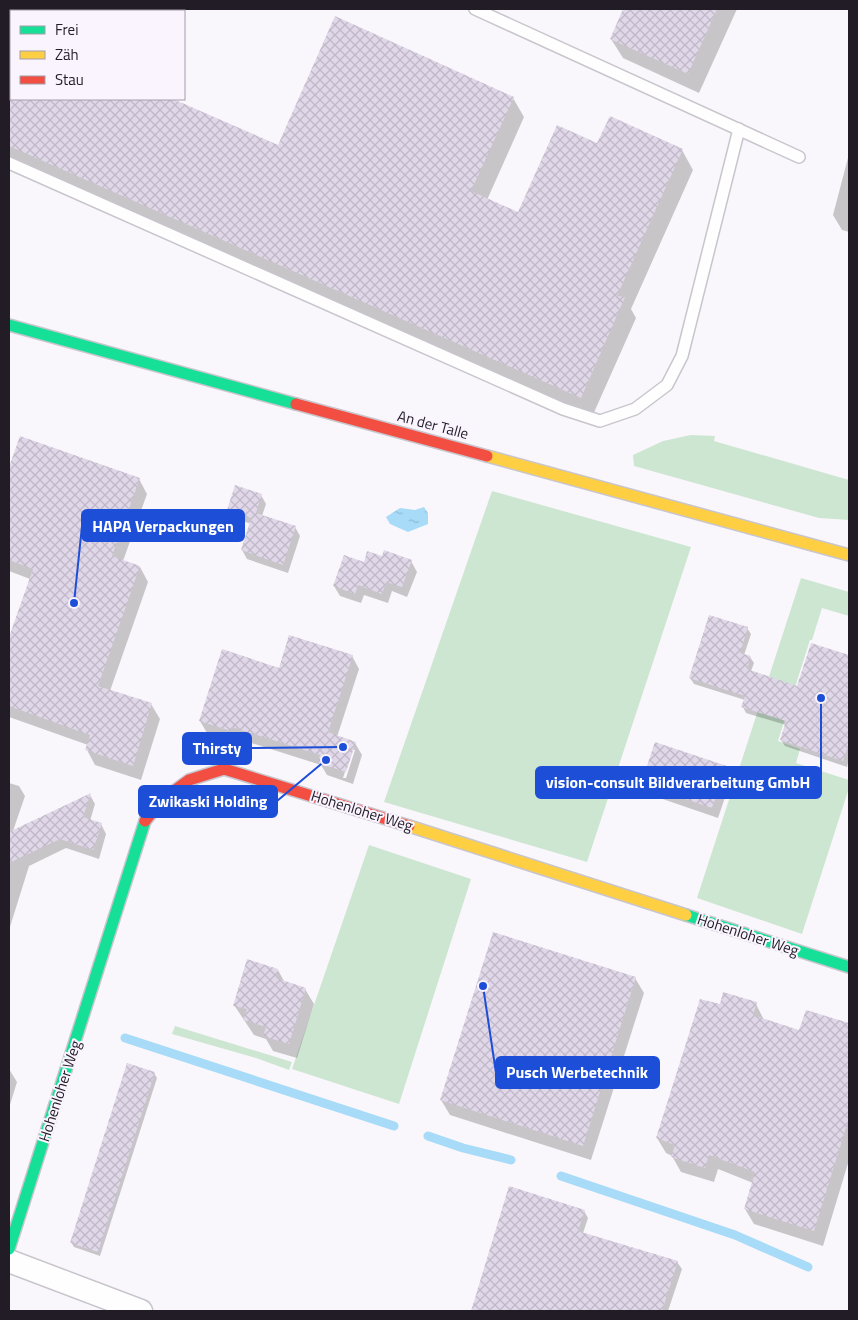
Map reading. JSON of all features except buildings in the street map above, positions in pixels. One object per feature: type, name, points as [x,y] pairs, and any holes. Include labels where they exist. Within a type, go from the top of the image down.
[{"type":"street","name":"An der Talle","points":[[9,325],[849,555]]},
{"type":"street","name":"Hohenloher Weg","points":[[9,1249],[144,823],[162,800],[189,780],[224,769],[382,817],[849,967]]},
{"type":"street","points":[[9,1261],[141,1311]]},
{"type":"lane","points":[[475,9],[799,157]]},
{"type":"lane","points":[[9,163],[563,409],[600,421],[635,409],[667,385],[682,356],[739,130]]},
{"type":"green space","points":[[691,435],[715,436],[714,441],[849,480],[849,520],[819,518],[634,466],[633,455],[663,441]]},
{"type":"green space","points":[[492,491],[691,547],[587,862],[384,802]]},
{"type":"green space","points":[[801,578],[849,592],[849,616],[822,608],[778,741],[800,749],[796,763],[849,780],[849,788],[802,934],[697,898]]},
{"type":"green space","points":[[369,845],[471,879],[399,1104],[292,1069]]},
{"type":"green space","points":[[175,1026],[292,1062],[289,1070],[256,1058],[172,1034]]},
{"type":"water","points":[[424,507],[428,513],[428,524],[408,532],[390,524],[386,517],[400,508],[415,510]]},
{"type":"waterway","points":[[125,1038],[394,1126]]},
{"type":"waterway","points":[[428,1136],[463,1148],[511,1160]]},
{"type":"waterway","points":[[561,1176],[735,1235],[808,1267]]},
{"type":"traffic: fast","points":[[9,325],[296,404]]},
{"type":"traffic: fast","points":[[9,1249],[145,821]]},
{"type":"traffic: fast","points":[[686,915],[849,967]]},
{"type":"traffic: slow","points":[[487,456],[849,555]]},
{"type":"traffic: slow","points":[[409,826],[686,915]]},
{"type":"traffic: jam","points":[[296,404],[487,456]]},
{"type":"traffic: jam","points":[[145,821],[162,800],[189,780],[224,769],[409,826]]},
{"type":"place","name":"HAPA Verpackungen","points":[[74,603]]},
{"type":"place","name":"vision-consult Bildverarbeitung GmbH","points":[[821,698]]},
{"type":"place","name":"Thirsty","points":[[343,747]]},
{"type":"place","name":"Zwikaski Holding","points":[[326,760]]},
{"type":"place","name":"Pusch Werbetechnik","points":[[483,986]]}]
